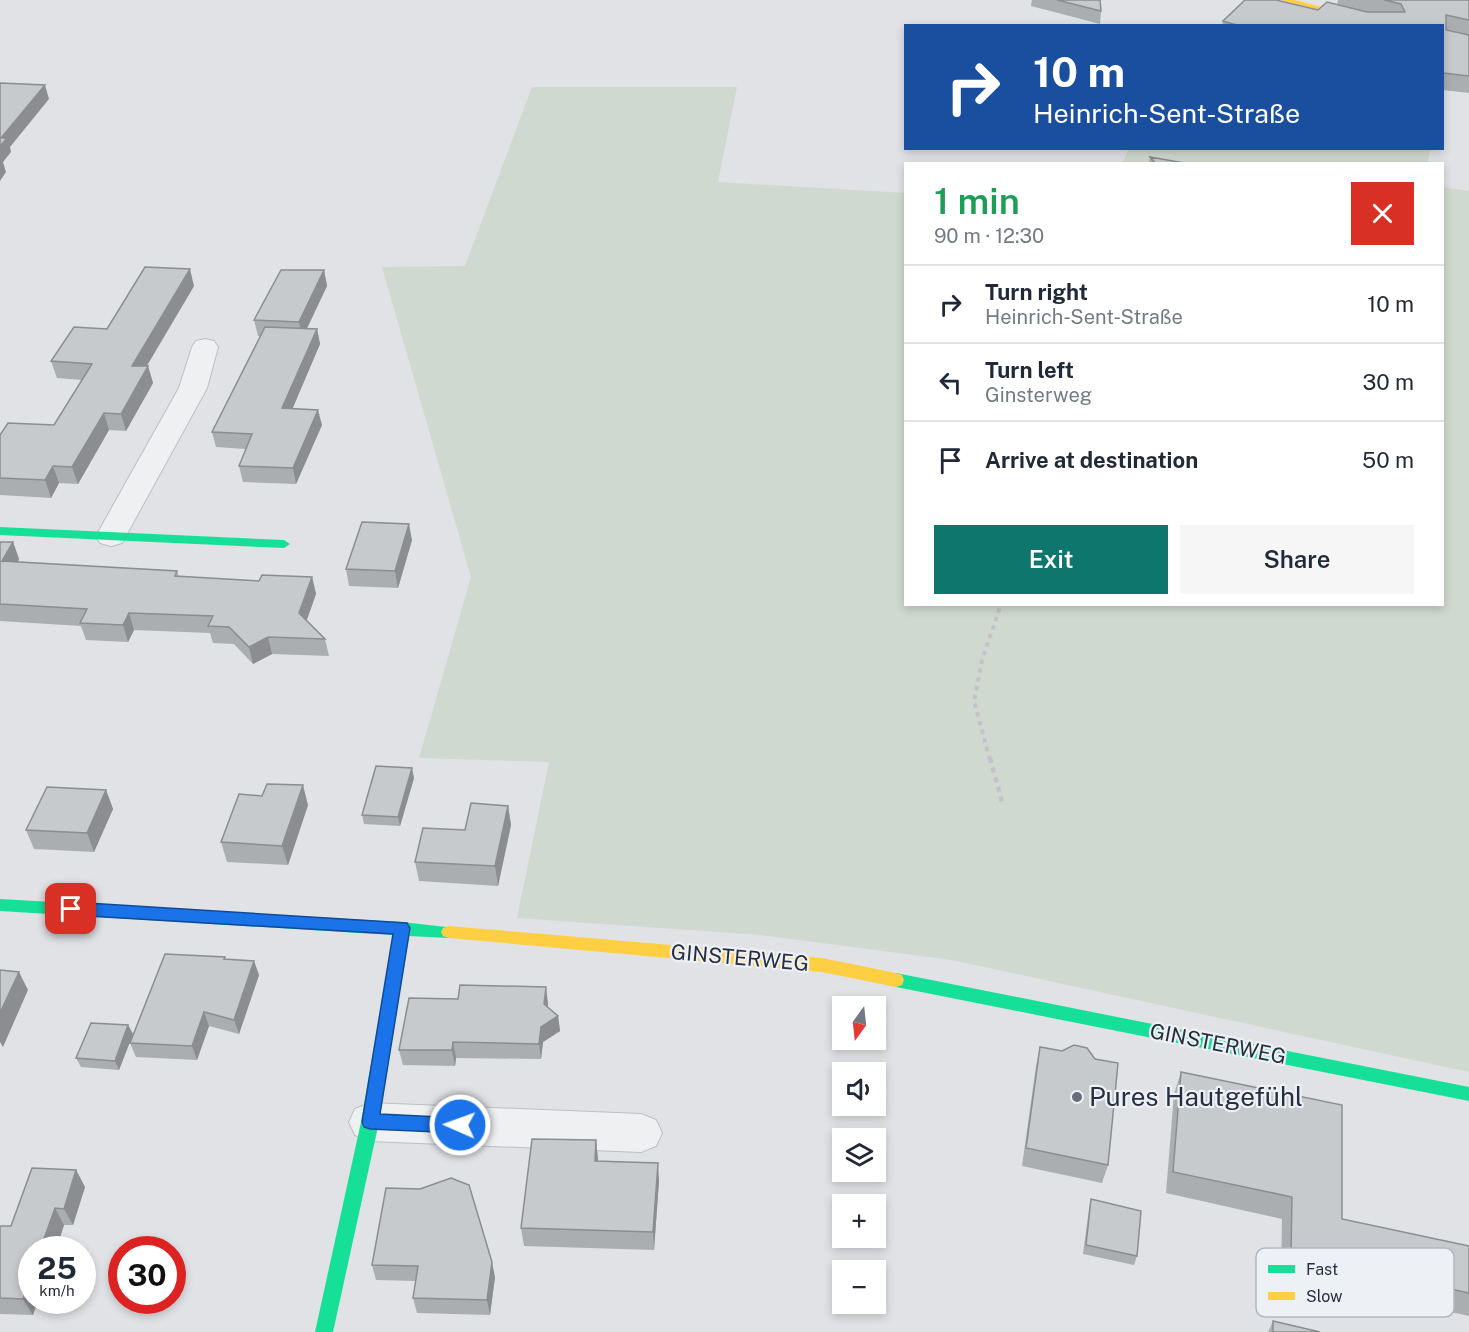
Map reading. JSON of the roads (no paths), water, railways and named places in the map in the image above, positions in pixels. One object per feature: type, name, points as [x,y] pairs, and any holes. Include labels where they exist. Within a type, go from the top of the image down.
[{"type":"street","points":[[1296,1],[1382,24]]},
{"type":"street","points":[[111,536],[193,388],[205,347]]},
{"type":"street","points":[[0,531],[284,544]]},
{"type":"street","name":"GINSTERWEG","points":[[0,904],[402,928],[822,965],[1469,1094]]},
{"type":"street","points":[[324,1332],[370,1122],[402,928]]},
{"type":"street","points":[[370,1122],[641,1133]]},
{"type":"place","name":"Pures Hautgefühl","points":[[1077,1097]]}]
